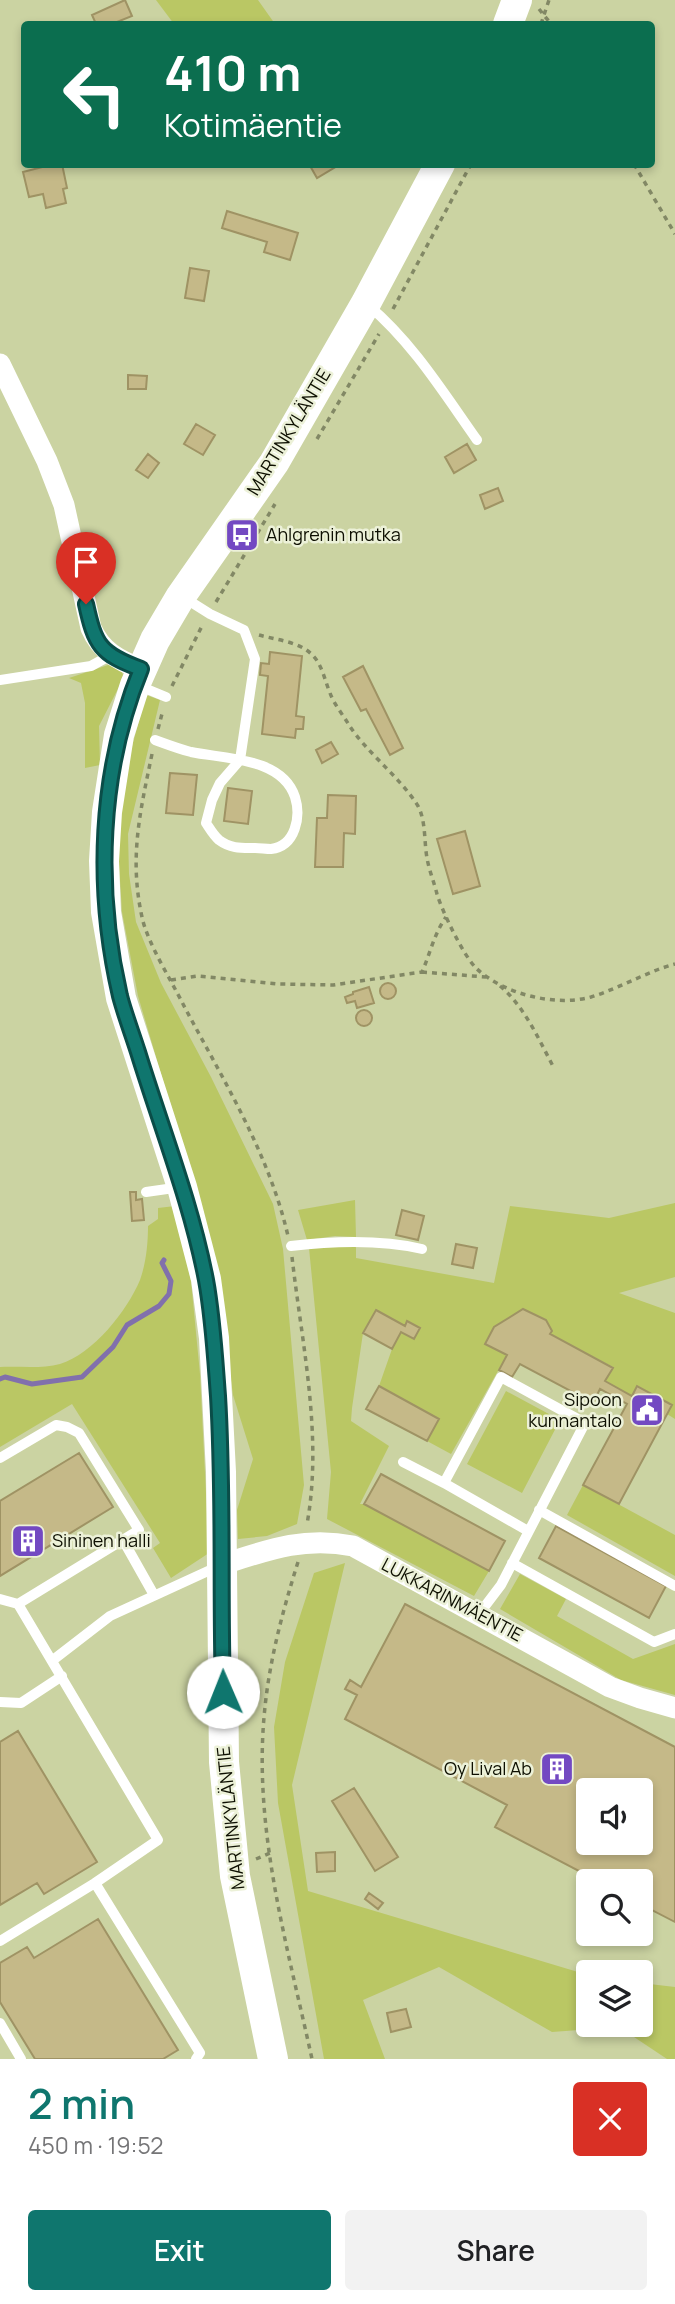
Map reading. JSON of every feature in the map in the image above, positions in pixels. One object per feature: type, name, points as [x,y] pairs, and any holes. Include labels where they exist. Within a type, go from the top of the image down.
[{"type":"street","points":[[509,21],[517,0]]},
{"type":"street","name":"MARTINKYLÄNTIE","points":[[273,2059],[235,1876],[224,1762],[221,1472],[214,1338],[206,1279],[182,1187],[121,999],[106,912],[104,861],[107,812],[119,735],[138,677],[155,640],[181,596],[376,312],[438,168]]},
{"type":"street","points":[[0,364],[47,461],[64,505],[91,628],[97,643],[138,677]]},
{"type":"street","name":"LUKKARINMÄENTIE","points":[[221,1565],[268,1549],[328,1541],[353,1546],[610,1687],[675,1708]]},
{"type":"lane","points":[[376,312],[417,354],[477,440]]},
{"type":"lane","points":[[155,740],[188,751],[240,760],[277,773],[287,782],[295,796],[298,817],[296,830],[286,842],[273,849],[239,849],[217,839],[206,823],[220,783],[240,760],[255,659],[244,630],[181,596]]},
{"type":"lane","points":[[0,680],[91,666],[111,655]]},
{"type":"lane","points":[[138,677],[166,697]]},
{"type":"lane","points":[[146,1192],[182,1187]]},
{"type":"lane","points":[[290,1246],[336,1241],[381,1244],[393,1242],[422,1249]]},
{"type":"lane","points":[[444,1483],[501,1377],[585,1423],[501,1585],[480,1614]]},
{"type":"lane","points":[[0,1458],[56,1425],[68,1427],[79,1433],[139,1530],[18,1604],[0,1600]]},
{"type":"lane","points":[[403,1462],[528,1531]]},
{"type":"lane","points":[[539,1510],[675,1587]]},
{"type":"lane","points":[[122,1539],[154,1595]]},
{"type":"lane","points":[[512,1563],[654,1642],[675,1634]]},
{"type":"lane","points":[[54,1660],[110,1616],[221,1565]]},
{"type":"lane","points":[[0,1941],[95,1883],[158,1840],[54,1660],[18,1604]]},
{"type":"lane","points":[[0,1702],[21,1703],[62,1676]]},
{"type":"lane","points":[[95,1883],[200,2053],[196,2059]]},
{"type":"lane","points":[[0,2023],[21,2059]]},
{"type":"path","points":[[542,21],[549,0]]},
{"type":"path","points":[[315,442],[376,312],[468,168]]},
{"type":"path","points":[[636,168],[675,234]]},
{"type":"path","points":[[279,499],[224,587],[166,697],[136,838],[136,873],[142,919],[267,1167],[281,1205],[290,1246],[311,1409],[313,1491],[307,1523]]},
{"type":"path","points":[[244,630],[303,648],[316,657],[323,669],[331,695],[351,729],[419,808],[425,831],[427,859],[446,916],[474,967],[508,992],[554,1068]]},
{"type":"path","points":[[422,972],[437,929],[446,916]]},
{"type":"path","points":[[497,984],[548,1000],[566,1001],[589,998],[675,964]]},
{"type":"path","points":[[171,980],[198,976],[279,984],[333,985],[422,972],[487,977]]},
{"type":"path","points":[[295,1573],[273,1655],[264,1709],[264,1814],[277,1897],[312,2059]]},
{"type":"path","points":[[262,1857],[270,1853]]},
{"type":"green space","points":[[156,0],[258,0],[273,21],[172,21]]},
{"type":"green space","points":[[108,665],[119,666],[124,677],[99,726],[100,765],[85,768],[85,703],[81,683],[69,678]]},
{"type":"green space","points":[[146,695],[160,700],[128,834],[129,874],[136,922],[161,983],[211,1077],[273,1204],[283,1249],[304,1485],[297,1524],[267,1536],[238,1539],[237,1510],[253,1459],[233,1395],[217,1276],[193,1182],[138,996],[122,912],[117,833],[127,765]]},
{"type":"green space","points":[[355,1200],[356,1237],[335,1236],[307,1240],[298,1210]]},
{"type":"green space","points":[[675,1203],[675,1277],[619,1293],[675,1313],[675,1419],[667,1414],[672,1405],[638,1386],[632,1396],[605,1381],[613,1367],[550,1334],[552,1331],[546,1320],[523,1309],[494,1328],[485,1343],[507,1355],[451,1454],[427,1441],[439,1419],[379,1386],[401,1332],[414,1339],[420,1328],[408,1321],[405,1326],[376,1310],[363,1333],[351,1421],[389,1446],[360,1504],[489,1571],[474,1596],[327,1519],[331,1472],[309,1248],[356,1245],[356,1258],[494,1283],[510,1206],[609,1218]]},
{"type":"green space","points":[[175,1206],[191,1281],[200,1374],[209,1553],[171,1578],[153,1548],[160,1543],[72,1404],[0,1447],[0,1367],[60,1364],[85,1351],[108,1330],[127,1305],[140,1280],[148,1226],[158,1219],[158,1208]]},
{"type":"green space","points":[[506,1391],[560,1420],[522,1493],[467,1464]]},
{"type":"green space","points":[[583,1485],[675,1535],[675,1576],[567,1515]]},
{"type":"green space","points":[[345,1563],[292,1785],[308,1891],[576,1971],[576,2030],[552,2032],[439,1967],[363,2000],[385,2059],[324,2059],[278,1803],[274,1727],[285,1662],[314,1573]]},
{"type":"green space","points":[[520,1574],[566,1599],[557,1616],[633,1659],[675,1644],[675,1695],[621,1680],[500,1609]]},
{"type":"green space","points":[[653,1984],[675,1987],[675,2059],[667,2059],[634,2037],[653,2037]]},
{"type":"building","points":[[125,0],[132,16],[120,21],[95,21],[92,15]]},
{"type":"building","points":[[38,168],[63,168],[67,188],[63,189],[66,203],[46,208],[43,194],[29,197],[23,172]]},
{"type":"building","points":[[311,168],[334,168],[317,178]]},
{"type":"building","points":[[227,211],[298,233],[290,260],[264,252],[267,242],[222,228]]},
{"type":"building","points":[[190,268],[209,271],[204,301],[185,298]]},
{"type":"building","points":[[128,375],[147,376],[146,389],[128,389]]},
{"type":"building","points":[[196,424],[215,435],[203,455],[184,444]]},
{"type":"building","points":[[467,444],[476,460],[454,473],[445,457]]},
{"type":"building","points":[[148,454],[159,463],[148,478],[136,470]]},
{"type":"building","points":[[498,488],[503,501],[485,509],[480,495]]},
{"type":"building","points":[[270,652],[302,656],[296,716],[304,717],[303,729],[296,729],[295,738],[262,734],[268,676],[260,675],[261,663],[269,664]]},
{"type":"building","points":[[363,666],[403,748],[390,755],[366,709],[361,711],[343,677]]},
{"type":"building","points":[[331,742],[338,754],[322,763],[316,750]]},
{"type":"building","points":[[170,773],[197,775],[193,815],[166,813]]},
{"type":"building","points":[[228,788],[252,791],[248,824],[224,821]]},
{"type":"building","points":[[328,795],[356,796],[355,834],[344,833],[343,867],[315,867],[317,818],[327,818]]},
{"type":"building","points":[[465,831],[480,886],[453,894],[437,839]]},
{"type":"building","points":[[388,983],[396,991],[388,999],[380,991]]},
{"type":"building","points":[[369,987],[374,1003],[357,1008],[355,1001],[347,1003],[345,997]]},
{"type":"building","points":[[364,1010],[370,1012],[370,1024],[364,1026],[358,1024],[356,1018],[358,1012]]},
{"type":"building","points":[[130,1192],[136,1192],[136,1200],[142,1199],[144,1220],[132,1221]]},
{"type":"building","points":[[402,1210],[424,1216],[418,1240],[396,1235]]},
{"type":"building","points":[[456,1244],[477,1248],[473,1268],[452,1264]]},
{"type":"building","name":"Sipoon kunnantalo","points":[[523,1309],[546,1320],[552,1331],[550,1334],[613,1368],[605,1381],[632,1396],[637,1386],[672,1405],[619,1504],[583,1485],[627,1404],[600,1389],[593,1403],[520,1364],[512,1377],[499,1370],[507,1355],[485,1344],[494,1327]]},
{"type":"building","points":[[376,1310],[405,1326],[407,1321],[420,1328],[414,1339],[401,1332],[392,1349],[363,1333]]},
{"type":"building","points":[[379,1386],[439,1419],[427,1441],[366,1409]]},
{"type":"building","name":"Sininen halli","points":[[79,1453],[113,1507],[0,1576],[0,1501]]},
{"type":"building","points":[[381,1474],[505,1541],[489,1571],[364,1504]]},
{"type":"building","points":[[556,1526],[666,1586],[649,1618],[539,1558]]},
{"type":"building","name":"Oy Lival Ab","points":[[405,1604],[675,1747],[675,1922],[653,1911],[653,1869],[576,1869],[495,1827],[507,1805],[345,1719],[357,1695],[345,1689],[350,1680],[361,1687]]},
{"type":"building","points":[[18,1731],[97,1862],[44,1894],[37,1883],[0,1905],[0,1742]]},
{"type":"building","points":[[354,1788],[398,1857],[375,1871],[332,1801]]},
{"type":"building","points":[[335,1852],[335,1871],[317,1872],[316,1853]]},
{"type":"building","points":[[369,1893],[383,1903],[378,1909],[365,1899]]},
{"type":"building","points":[[98,1919],[178,2050],[163,2059],[35,2059],[0,2002],[0,1963],[27,1947],[34,1958]]},
{"type":"building","points":[[406,2009],[411,2027],[391,2032],[387,2013]]},
{"type":"waterway","points":[[0,1379],[5,1377],[32,1384],[82,1377],[113,1347],[127,1325],[159,1306],[169,1294],[171,1281],[162,1263],[164,1260]]},
{"type":"place","name":"Ahlgrenin mutka","points":[[242,535]]},
{"type":"place","name":"Sipoon kunnantalo","points":[[647,1410]]},
{"type":"place","name":"Sininen halli","points":[[28,1541]]},
{"type":"place","name":"Oy Lival Ab","points":[[557,1769]]},
{"type":"route","points":[[86,604],[97,643],[121,661],[141,669],[119,735],[113,764],[104,861],[106,912],[121,999],[182,1187],[206,1279],[214,1338],[221,1472],[223,1692]]}]
